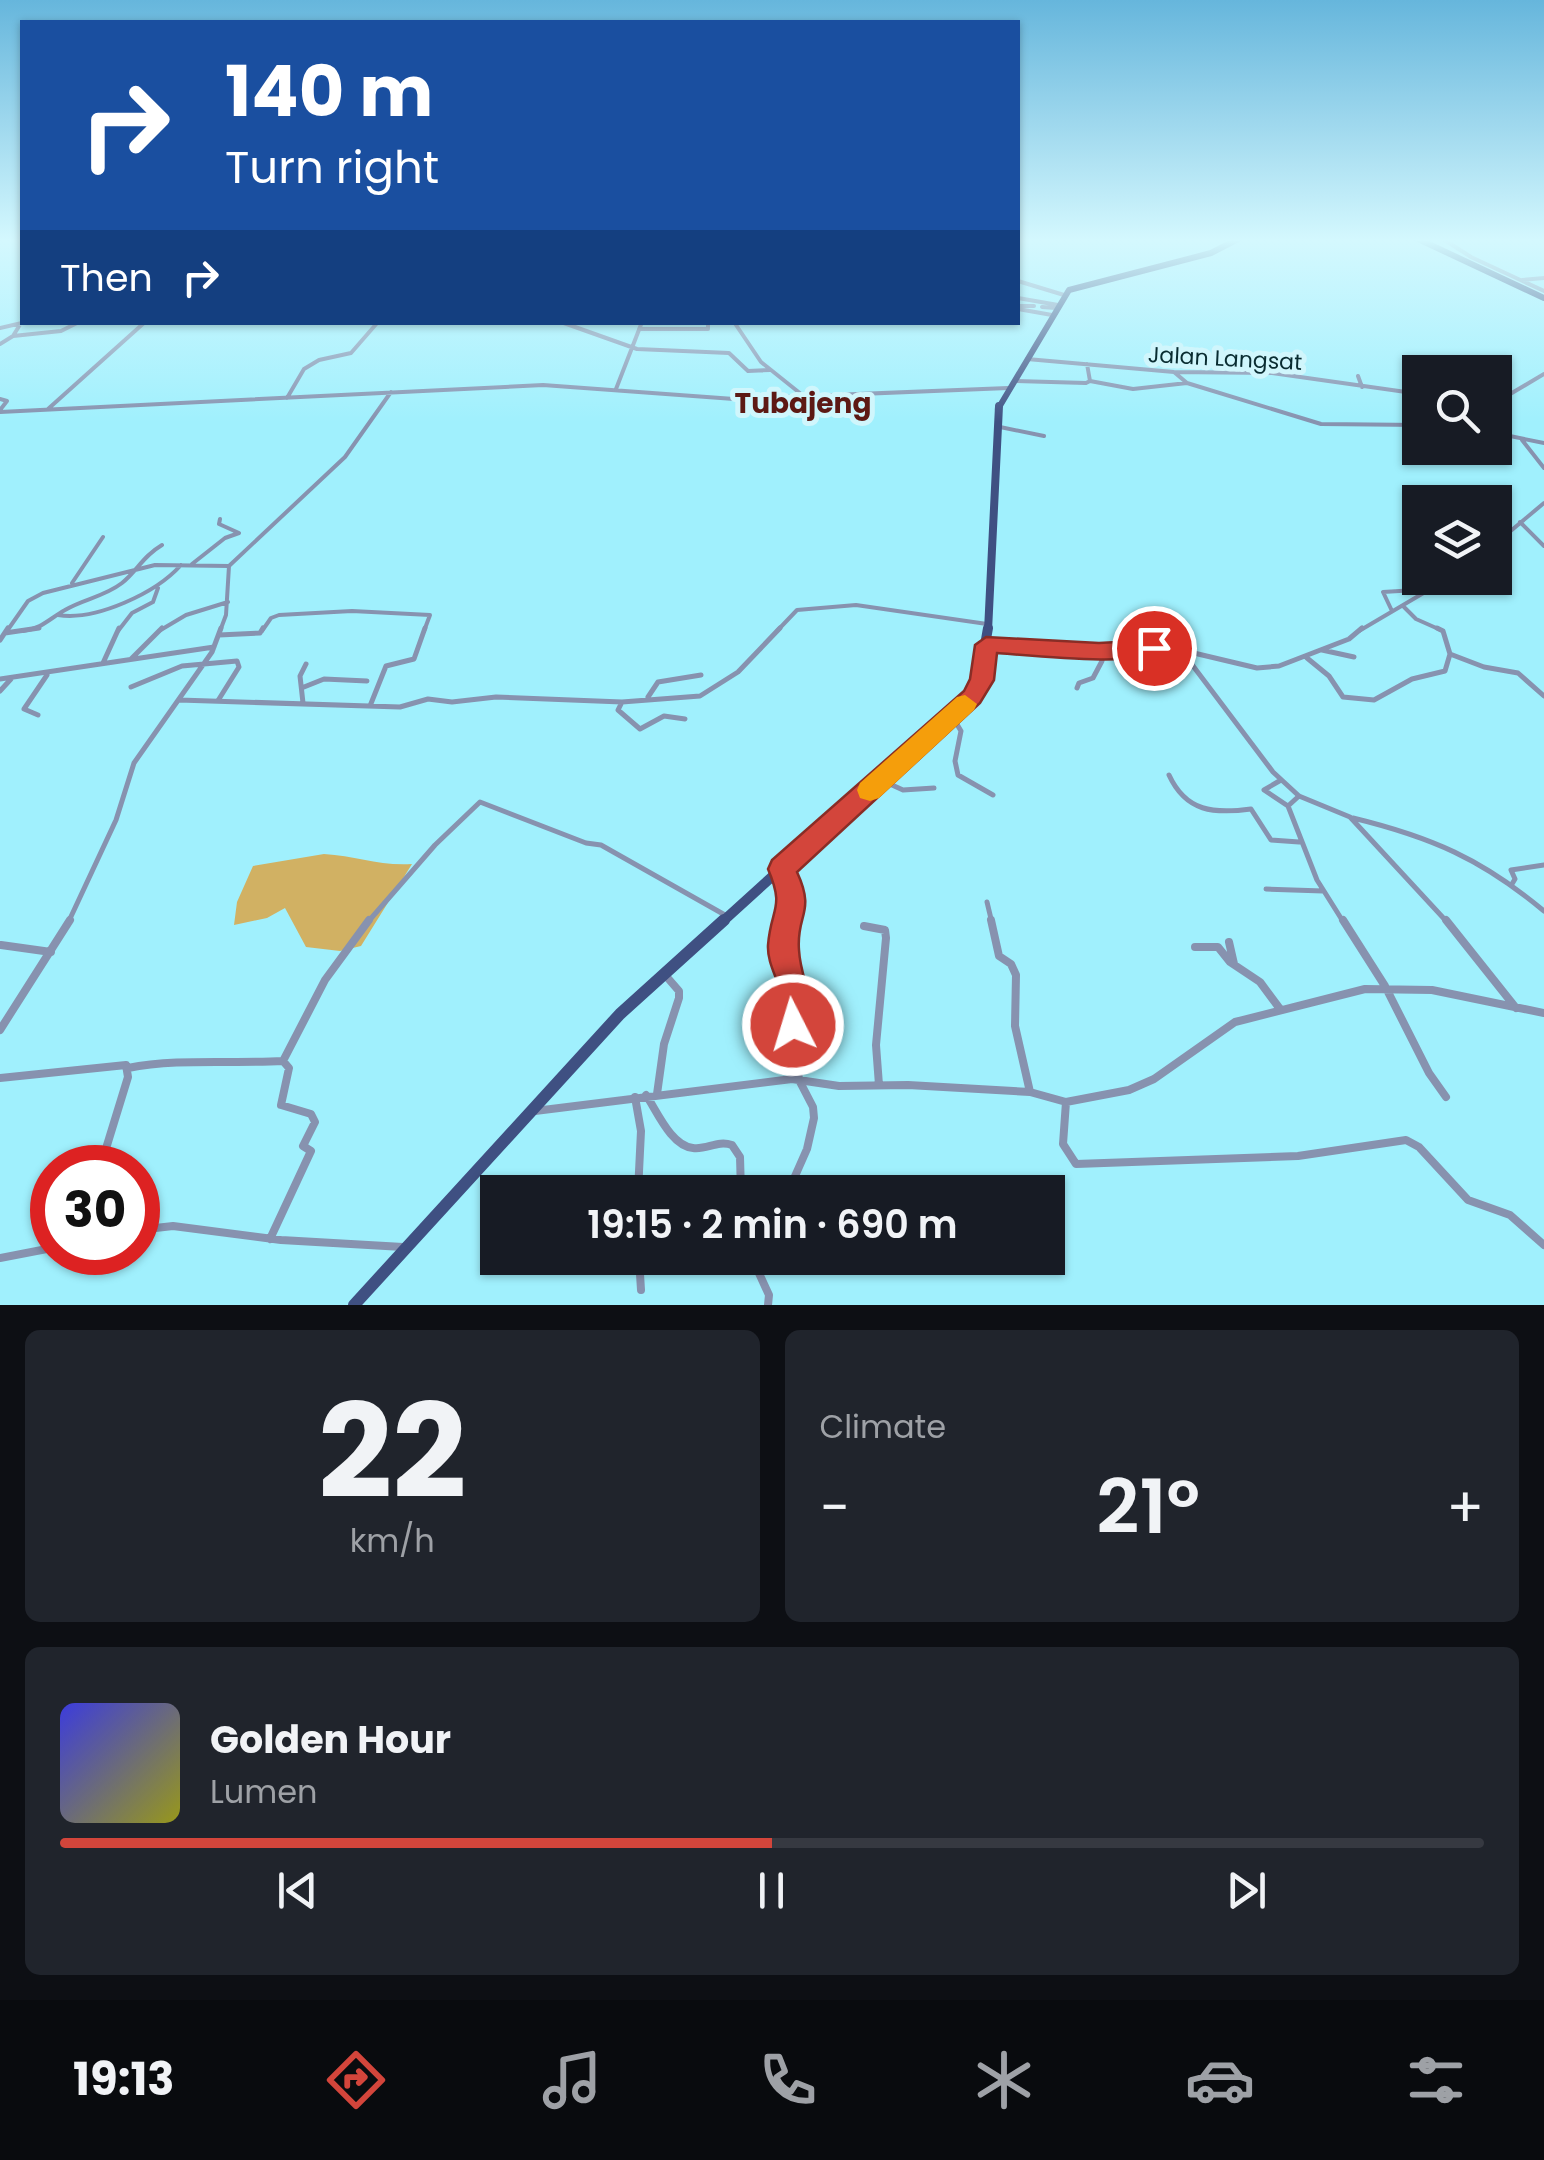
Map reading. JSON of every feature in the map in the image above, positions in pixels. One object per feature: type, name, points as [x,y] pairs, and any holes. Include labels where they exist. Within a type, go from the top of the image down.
[{"type":"main road","points":[[354,1305],[601,1033],[977,691],[986,645],[997,410],[1058,306],[1066,300]]},
{"type":"street","points":[[1028,300],[1058,306]]},
{"type":"street","points":[[1049,300],[1058,306]]},
{"type":"street","points":[[1020,308],[1034,306]]},
{"type":"street","points":[[1042,307],[1058,306]]},
{"type":"street","points":[[1020,308],[1058,306]]},
{"type":"street","points":[[0,344],[21,325]]},
{"type":"street","points":[[13,336],[65,330],[74,325]]},
{"type":"street","points":[[46,411],[142,325]]},
{"type":"street","points":[[286,398],[304,368],[328,354],[351,353],[375,325]]},
{"type":"street","points":[[569,325],[630,347],[731,353],[748,372],[770,370]]},
{"type":"street","points":[[616,390],[641,325]]},
{"type":"street","points":[[639,329],[701,332],[709,329],[708,325]]},
{"type":"street","points":[[736,325],[770,370],[806,398]]},
{"type":"street","name":"Jalan Langsat","points":[[1027,359],[1174,372],[1272,373],[1402,392]]},
{"type":"street","points":[[1087,364],[1090,381]]},
{"type":"street","points":[[1174,372],[1187,383]]},
{"type":"street","points":[[1512,394],[1544,374]]},
{"type":"street","points":[[1358,376],[1362,388]]},
{"type":"street","points":[[0,411],[543,384],[719,398],[806,398],[1090,381],[1123,389],[1187,383],[1320,424],[1402,425]]},
{"type":"street","points":[[0,1030],[80,904],[134,763],[214,647],[228,602],[229,566],[345,457],[391,392]]},
{"type":"street","points":[[0,398],[7,401],[0,411]]},
{"type":"street","points":[[997,427],[1022,428],[1044,436]]},
{"type":"street","points":[[1512,437],[1544,443]]},
{"type":"street","points":[[1522,440],[1544,468]]},
{"type":"street","points":[[1512,529],[1544,503]]},
{"type":"street","points":[[220,519],[219,524],[238,530],[236,535]]},
{"type":"street","points":[[1520,522],[1544,546]]},
{"type":"street","points":[[58,615],[96,616],[118,608],[138,593],[158,588],[224,538],[236,535],[254,542]]},
{"type":"street","points":[[70,585],[103,537]]},
{"type":"street","points":[[6,633],[38,628],[67,608],[111,591],[143,556],[162,546]]},
{"type":"street","points":[[0,640],[30,599],[70,585],[134,570],[229,566]]},
{"type":"street","points":[[102,664],[112,636],[129,612],[153,602],[158,588]]},
{"type":"street","points":[[1392,611],[1383,592],[1402,591]]},
{"type":"street","points":[[986,645],[1099,651],[1181,650],[1264,668],[1349,639],[1423,595]]},
{"type":"street","points":[[131,659],[153,634],[178,617],[228,602]]},
{"type":"street","points":[[179,700],[406,706],[428,699],[452,702],[496,697],[622,702],[648,697],[694,697],[711,692],[738,672],[800,610],[856,605],[987,624]]},
{"type":"street","points":[[1306,656],[1329,676],[1343,697],[1371,701],[1394,692],[1408,680],[1445,671],[1450,654],[1443,631],[1416,619],[1404,607]]},
{"type":"street","points":[[219,635],[262,632],[271,618],[279,615],[352,611],[430,615],[414,659],[386,666],[370,706]]},
{"type":"street","points":[[0,679],[214,647]]},
{"type":"street","points":[[1181,650],[1281,780],[1299,796],[1350,817],[1458,848],[1544,911]]},
{"type":"street","points":[[1322,650],[1354,657]]},
{"type":"street","points":[[1077,688],[1079,682],[1093,678],[1102,661],[1099,651]]},
{"type":"street","points":[[1450,654],[1484,667],[1518,672],[1544,696]]},
{"type":"street","points":[[1334,655],[1337,663]]},
{"type":"street","points":[[130,688],[162,672],[205,661],[234,660],[239,664],[218,700]]},
{"type":"street","points":[[303,703],[300,676],[306,664]]},
{"type":"street","points":[[38,715],[24,709],[48,674]]},
{"type":"street","points":[[648,697],[658,682],[701,675]]},
{"type":"street","points":[[0,691],[10,679]]},
{"type":"street","points":[[304,687],[324,679],[367,681]]},
{"type":"street","points":[[622,702],[618,710],[640,729],[664,716],[685,718]]},
{"type":"street","points":[[952,716],[961,731],[954,762],[957,773],[966,784],[985,788],[993,795]]},
{"type":"street","points":[[1169,776],[1175,790],[1197,810],[1250,809],[1271,840],[1300,842]]},
{"type":"street","points":[[882,780],[903,790],[934,788]]},
{"type":"street","points":[[1281,780],[1264,790],[1288,806],[1324,891],[1385,986],[1446,1098]]},
{"type":"street","points":[[1288,806],[1299,796]]},
{"type":"street","points":[[284,1061],[310,1005],[346,951],[437,843],[480,802],[586,843],[601,845],[728,916]]},
{"type":"street","points":[[1350,817],[1446,920],[1516,1008]]},
{"type":"street","points":[[1512,884],[1511,870],[1544,865]]},
{"type":"street","points":[[782,869],[794,896],[783,946],[798,1000],[793,1025],[800,1054],[799,1080],[813,1107],[814,1129],[795,1175]]},
{"type":"street","points":[[1266,889],[1324,891]]},
{"type":"street","points":[[987,902],[999,956],[1011,964],[1016,975],[1015,1026],[1030,1092]]},
{"type":"street","points":[[864,926],[886,932],[876,1045],[879,1085]]},
{"type":"street","points":[[1229,942],[1234,964]]},
{"type":"street","points":[[1,945],[51,952]]},
{"type":"street","points":[[1195,947],[1218,947],[1260,982],[1280,1010]]},
{"type":"street","points":[[658,1094],[664,1044],[679,998],[664,974]]},
{"type":"street","points":[[532,1111],[799,1080],[830,1085],[1030,1092],[1066,1102],[1138,1086],[1177,1065],[1235,1022],[1385,986],[1439,992],[1544,1013]]},
{"type":"street","points":[[0,1078],[82,1067],[122,1064],[128,1068],[162,1061],[284,1061]]},
{"type":"street","points":[[270,1239],[304,1174],[311,1151],[303,1142],[315,1122],[311,1114],[281,1105],[289,1068],[284,1061]]},
{"type":"street","points":[[106,1145],[128,1068]]},
{"type":"street","points":[[646,1096],[678,1139],[688,1146],[696,1148],[726,1140],[733,1143],[741,1156],[742,1175]]},
{"type":"street","points":[[635,1097],[641,1131],[639,1175]]},
{"type":"street","points":[[1066,1102],[1062,1142],[1066,1154],[1076,1164],[1298,1156],[1406,1140],[1418,1147],[1468,1200],[1510,1215],[1544,1245]]},
{"type":"street","points":[[160,1227],[406,1247]]},
{"type":"street","points":[[0,1258],[30,1252]]},
{"type":"street","points":[[640,1275],[641,1290]]},
{"type":"street","points":[[760,1275],[769,1295],[768,1305]]},
{"type":"shaded area","points":[[324,854],[412,864],[361,946],[340,951],[306,947],[285,908],[267,918],[234,925],[237,902],[253,866]]},
{"type":"slow traffic","points":[[870,790],[965,704]]},
{"type":"district","name":"Tubajeng","points":[[803,403]]},
{"type":"route","points":[[793,1025],[798,1000],[783,946],[794,896],[782,869],[972,697],[982,680],[986,645],[1040,650],[1154,648]]}]
